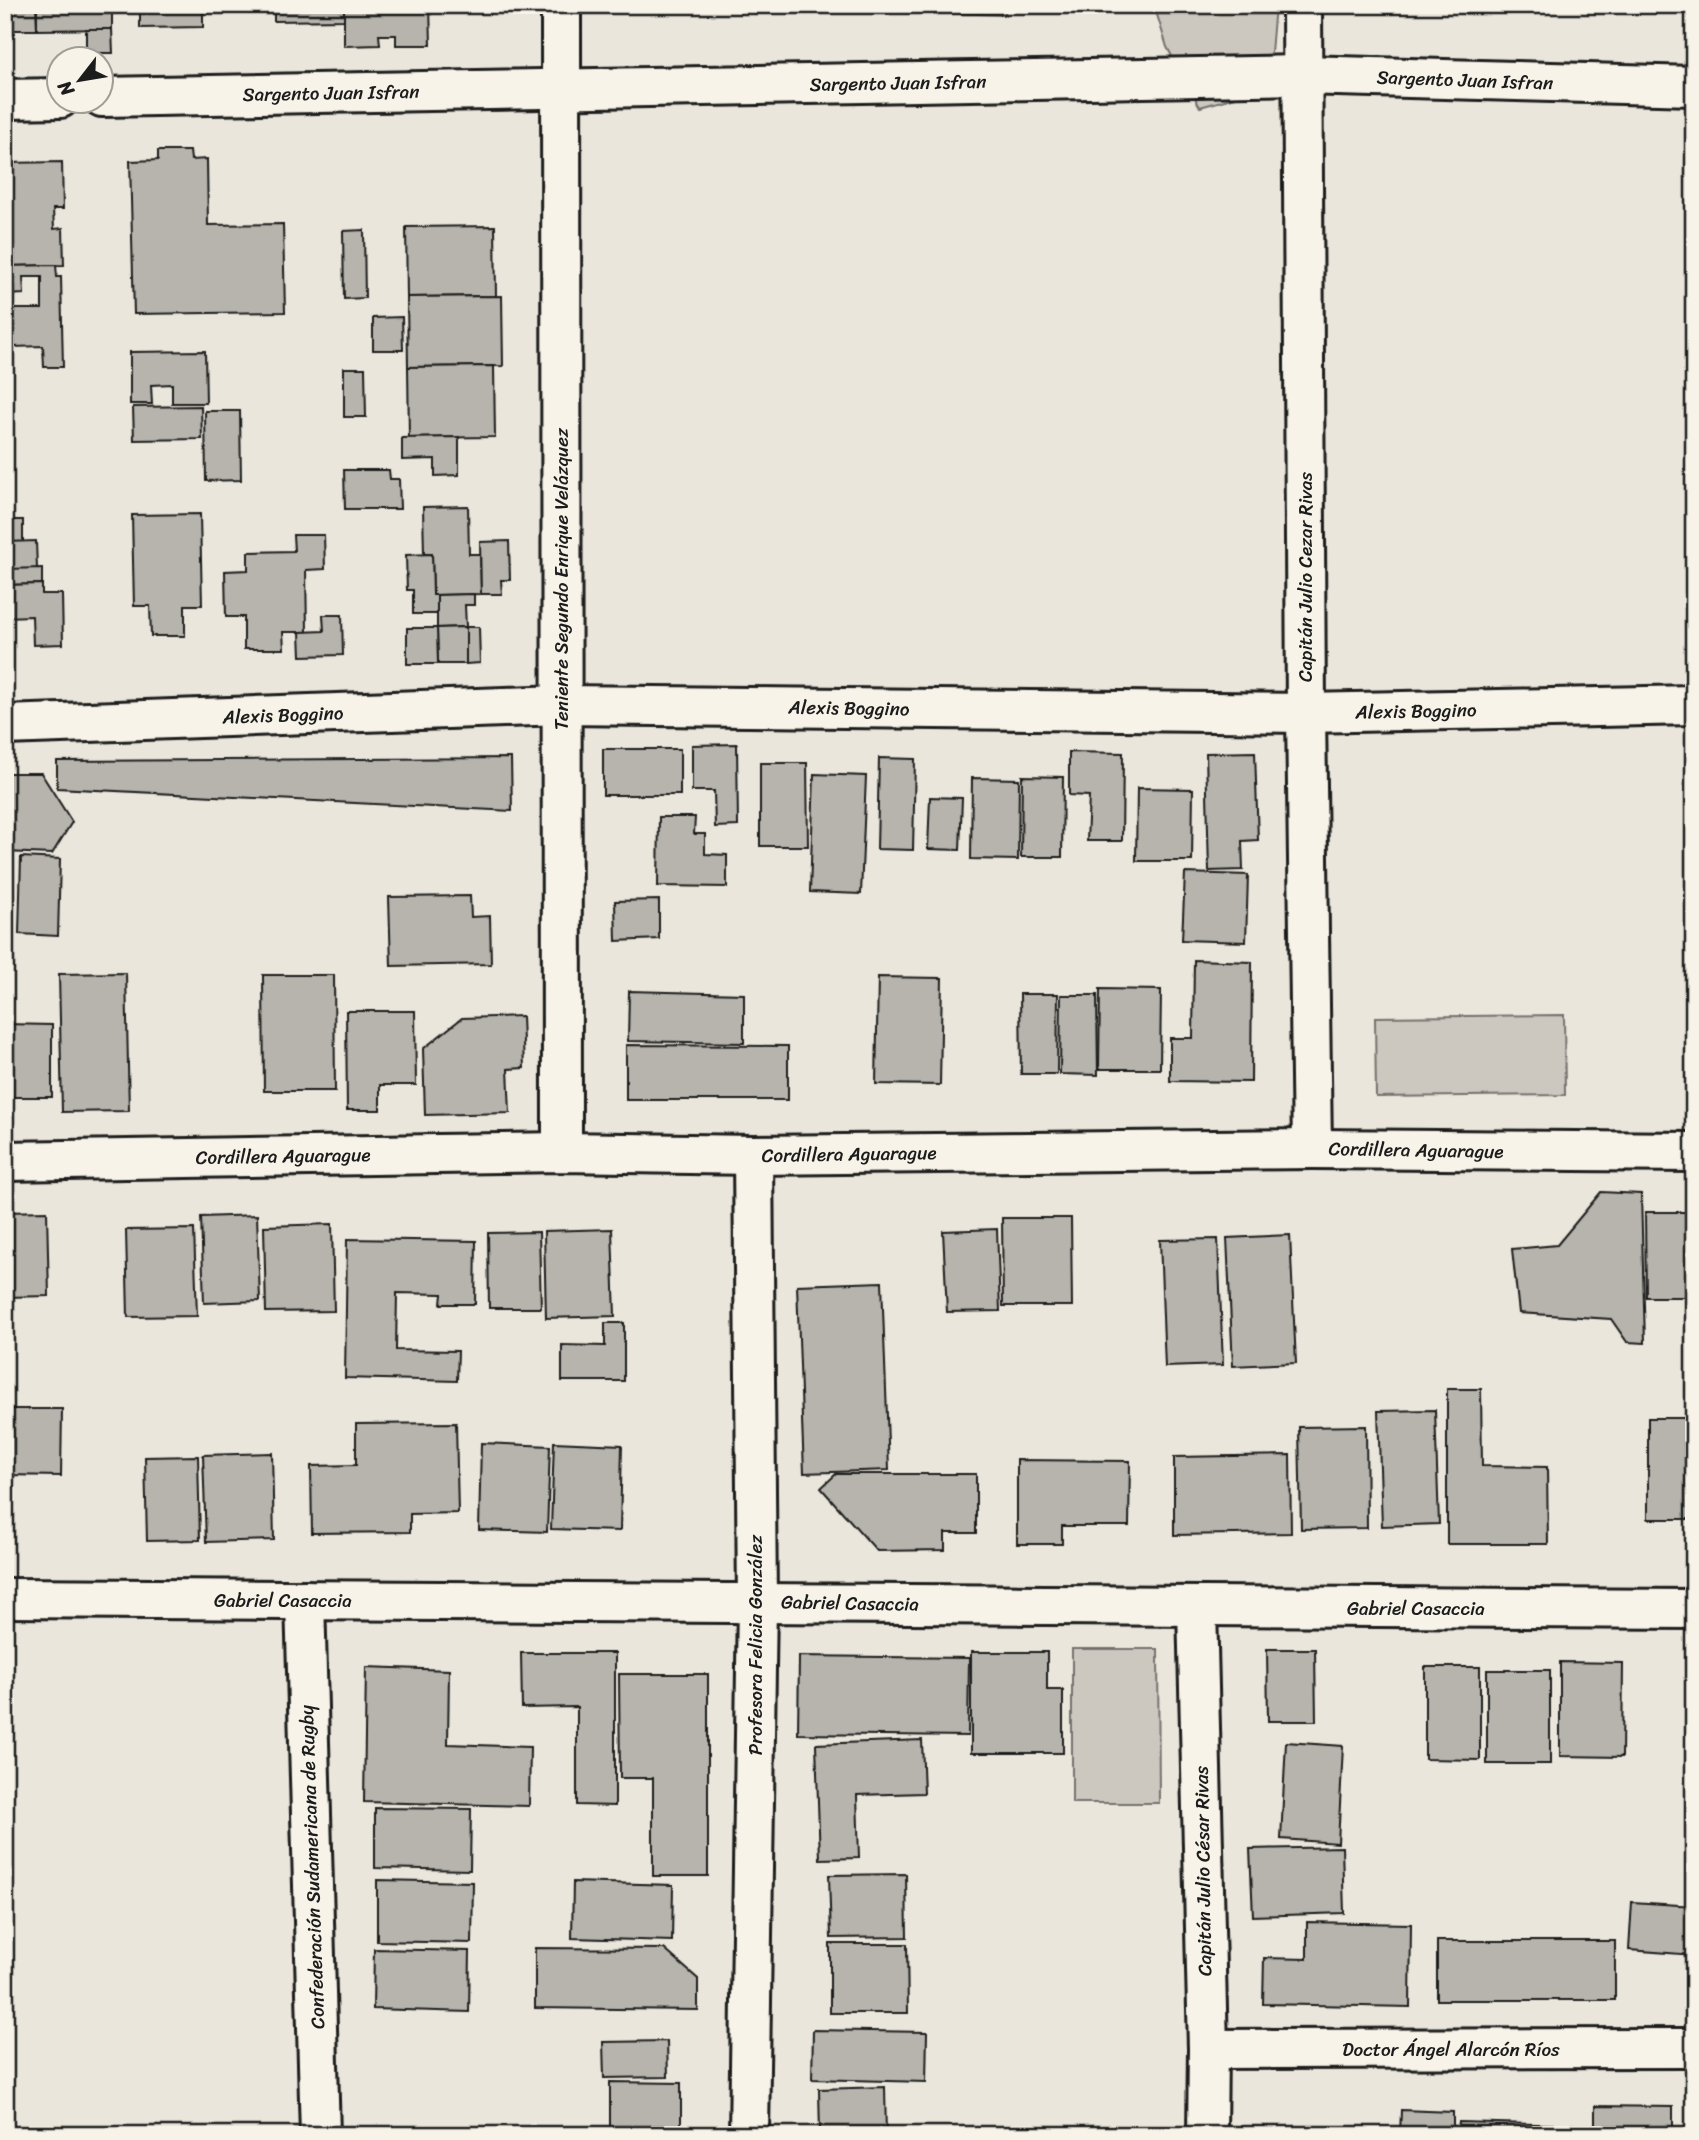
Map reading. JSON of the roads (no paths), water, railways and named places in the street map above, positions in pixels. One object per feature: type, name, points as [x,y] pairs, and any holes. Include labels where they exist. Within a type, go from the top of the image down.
[{"type":"street","name":"Teniente Segundo Enrique Velázquez","points":[[561,5],[562,1152]]},
{"type":"street","name":"Capitán Julio Cezar Rivas","points":[[1302,5],[1306,713],[1312,1149]]},
{"type":"street","name":"Sargento Juan Isfran","points":[[116,97],[1302,75],[1694,86]]},
{"type":"street","points":[[5,99],[46,98]]},
{"type":"street","name":"Alexis Boggino","points":[[5,725],[562,705],[1306,713],[1694,705]]},
{"type":"street","name":"Cordillera Aguarague","points":[[5,1161],[562,1152],[753,1155],[1312,1149],[1694,1152]]},
{"type":"street","name":"Profesora Felicia González","points":[[749,2135],[757,1602],[753,1155]]},
{"type":"street","name":"Gabriel Casaccia","points":[[5,1598],[1694,1609]]},
{"type":"street","name":"Confederación Sudamericana de Rugby","points":[[305,1600],[320,2135]]},
{"type":"street","name":"Capitán Julio César Rivas","points":[[1197,1607],[1208,2049],[1207,2135]]},
{"type":"street","name":"Doctor Ángel Alarcón Ríos","points":[[1208,2049],[1694,2048]]}]
